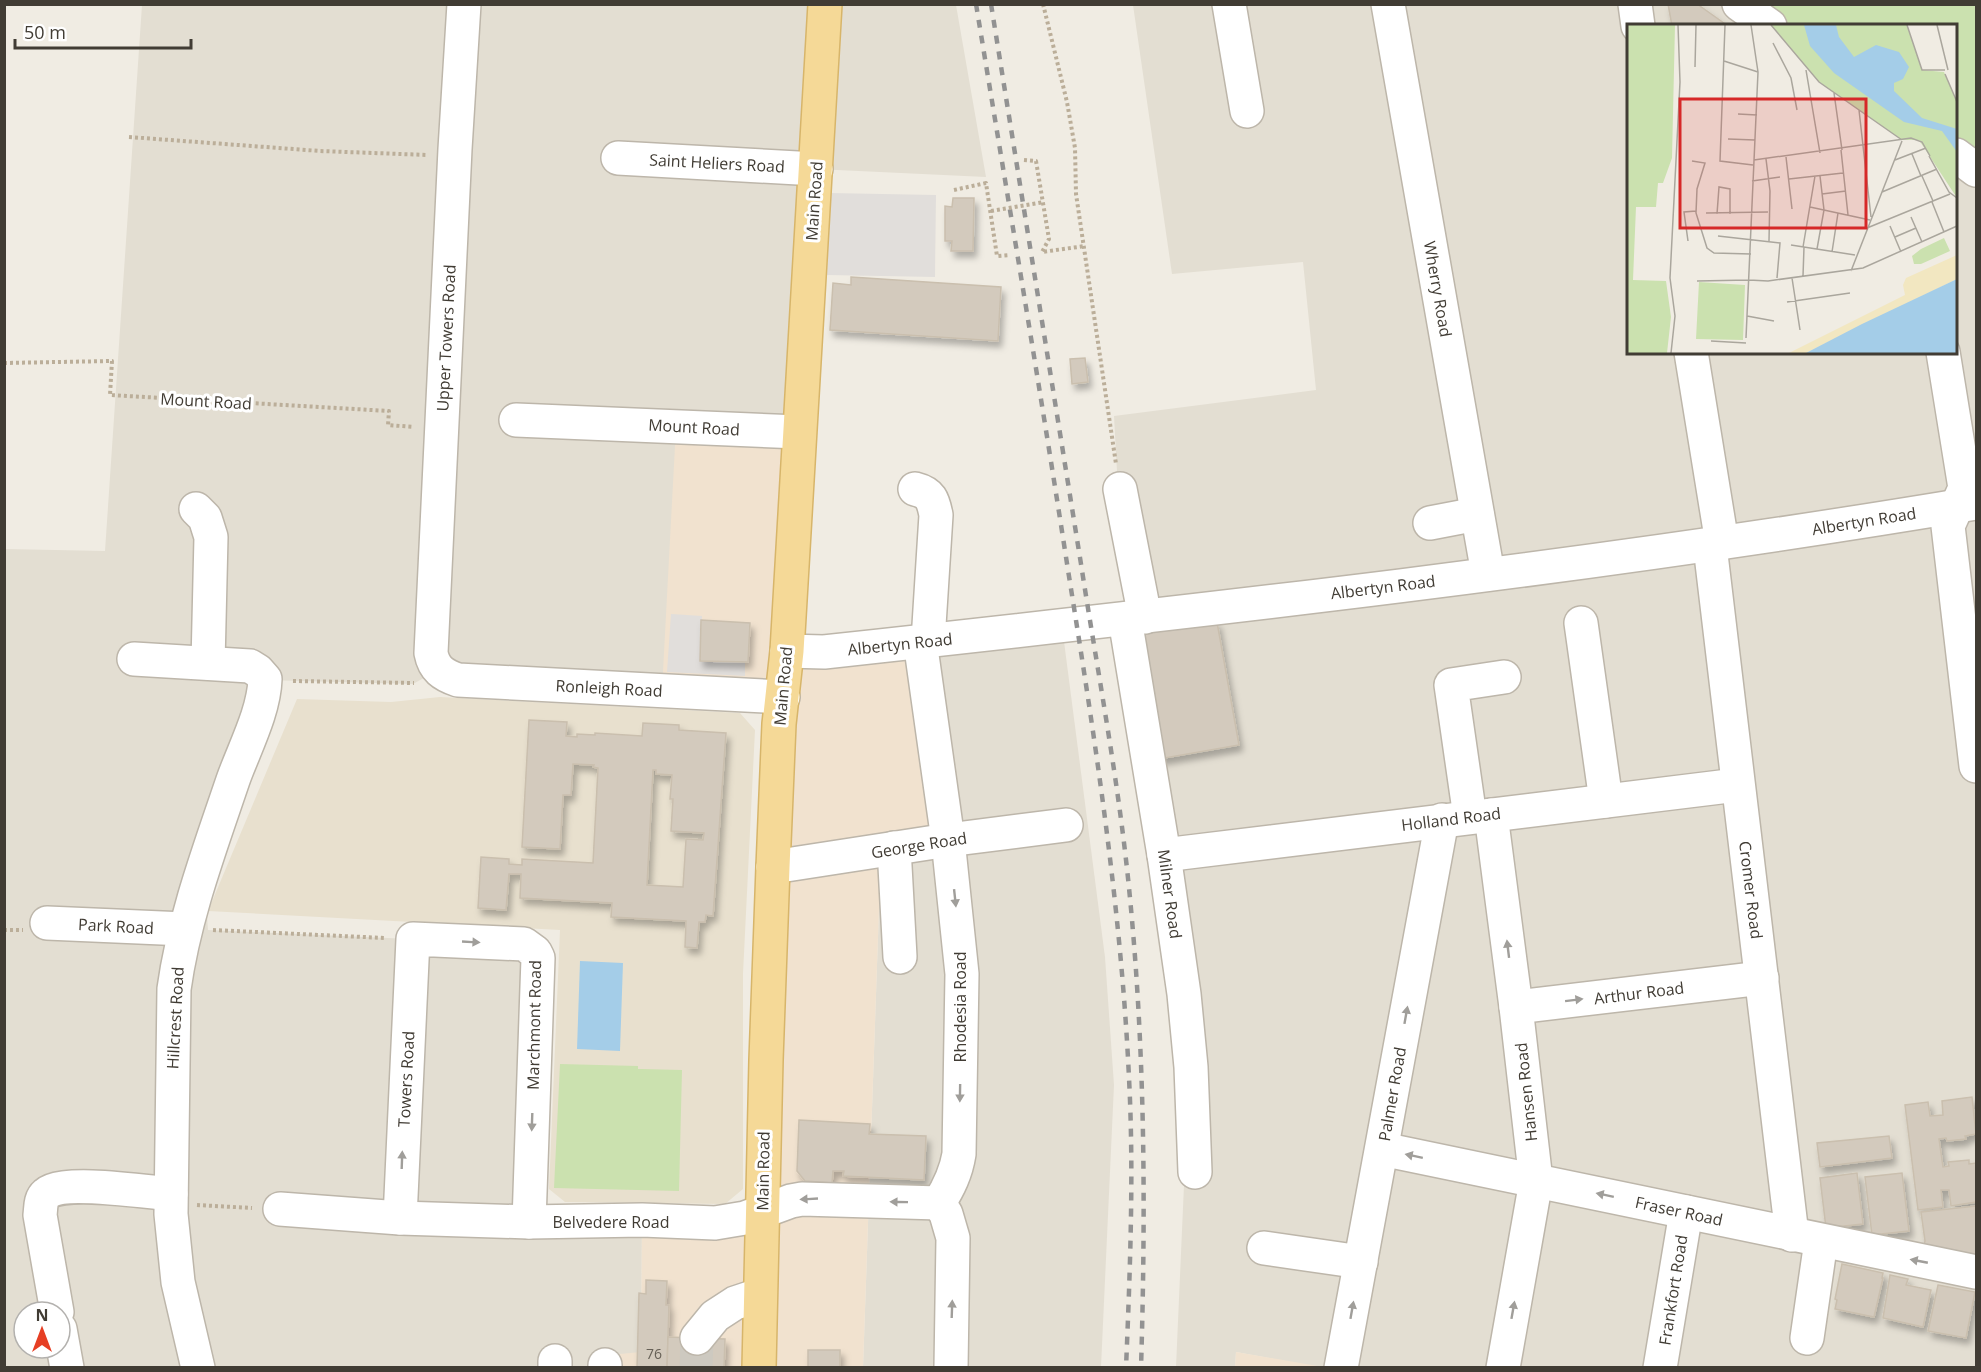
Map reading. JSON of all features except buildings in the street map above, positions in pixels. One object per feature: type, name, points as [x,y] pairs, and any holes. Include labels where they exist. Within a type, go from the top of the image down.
[{"type":"main road","name":"Main Road","points":[[759,1368],[759,1295],[773,867],[799,432],[819,248],[821,203],[816,168],[825,4]]},
{"type":"street","name":"Upper Towers Road","points":[[428,676],[432,660],[454,160],[464,4]]},
{"type":"street","points":[[1228,4],[1247,111]]},
{"type":"street","name":"Wherry Road","points":[[1388,4],[1488,574]]},
{"type":"street","points":[[1635,4],[1638,24]]},
{"type":"street","points":[[1739,4],[1767,24]]},
{"type":"street","points":[[1957,156],[1977,170]]},
{"type":"street","name":"Saint Heliers Road","points":[[618,158],[816,168]]},
{"type":"street","name":"Cromer Road","points":[[1691,354],[1716,544],[1737,785],[1762,978],[1807,1238],[1807,1338]]},
{"type":"street","points":[[1943,354],[1967,504],[1948,526],[1966,581],[1977,766]]},
{"type":"street","name":"Mount Road","points":[[516,420],[799,432]]},
{"type":"street","name":"Rhodesia Road","points":[[915,489],[926,492],[931,497],[936,515],[924,641],[962,974],[959,1142],[956,1170],[951,1185],[939,1203]]},
{"type":"street","name":"Milner Road","points":[[1120,489],[1164,855],[1185,1004],[1191,1067],[1196,1172]]},
{"type":"street","name":"Albertyn Road","points":[[787,651],[824,652],[1135,618],[1716,544],[1967,504]]},
{"type":"street","points":[[196,509],[205,518],[211,537],[208,663]]},
{"type":"street","points":[[1430,523],[1477,514]]},
{"type":"street","points":[[1581,623],[1606,801]]},
{"type":"street","points":[[134,659],[250,666],[258,671],[265,680]]},
{"type":"street","name":"Ronleigh Road","points":[[428,676],[458,680],[783,697]]},
{"type":"street","name":"Hansen Road","points":[[1503,1368],[1536,1181],[1516,1007],[1468,817],[1450,685],[1504,677]]},
{"type":"street","name":"Hillcrest Road","points":[[198,1368],[178,1281],[173,1245],[171,1194],[174,989],[187,922],[261,705],[265,680]]},
{"type":"street","name":"Holland Road","points":[[1164,855],[1737,785]]},
{"type":"street","name":"Palmer Road","points":[[1341,1368],[1382,1149],[1468,817]]},
{"type":"street","name":"George Road","points":[[773,867],[948,840],[1066,825]]},
{"type":"street","points":[[894,848],[900,957]]},
{"type":"street","name":"Park Road","points":[[47,923],[187,922]]},
{"type":"street","name":"Towers Road","points":[[400,1218],[413,939]]},
{"type":"street","name":"Marchmont Road","points":[[413,939],[524,945],[531,947],[538,958],[529,1222]]},
{"type":"street","name":"Arthur Road","points":[[1516,1007],[1762,978]]},
{"type":"street","name":"Fraser Road","points":[[1382,1149],[1977,1272]]},
{"type":"street","points":[[55,1300],[40,1215],[41,1202],[45,1195],[54,1189],[80,1186],[171,1194]]},
{"type":"street","name":"Belvedere Road","points":[[280,1209],[400,1218],[529,1222],[642,1220],[715,1223],[745,1218],[791,1201],[816,1198],[939,1203]]},
{"type":"street","points":[[939,1203],[946,1214],[953,1238],[951,1368]]},
{"type":"street","name":"Frankfort Road","points":[[1660,1368],[1686,1212]]},
{"type":"street","points":[[1264,1248],[1361,1262]]},
{"type":"street","points":[[697,1338],[715,1316],[735,1303],[759,1295]]},
{"type":"path","points":[[1042,4],[1067,102],[1075,148],[1076,194],[1120,489]]},
{"type":"path","points":[[129,137],[320,151],[429,155],[435,151]]},
{"type":"path","points":[[1024,160],[1036,161],[1049,239],[1042,252],[1085,246]]},
{"type":"path","points":[[954,189],[986,183],[997,256],[1009,255]]},
{"type":"path","points":[[991,211],[1044,202]]},
{"type":"path","name":"Mount Road","points":[[4,363],[112,361],[110,395],[389,411],[388,425],[419,427]]},
{"type":"path","points":[[265,680],[413,684],[428,676]]},
{"type":"path","points":[[187,922],[207,916],[208,930],[413,939]]},
{"type":"path","points":[[171,1194],[193,1193],[192,1204],[205,1206],[280,1209]]},
{"type":"shaded area","points":[[1739,4],[1769,24],[1627,24],[1627,354],[1957,354],[1957,156],[1976,170],[1976,1367],[1323,1368],[1236,1352],[1235,1367],[1176,1367],[1184,1185],[1195,1172],[1125,619],[1114,416],[1316,390],[1303,262],[1172,274],[1133,5]]},
{"type":"shaded area","points":[[142,5],[956,5],[986,177],[816,169],[799,432],[662,690],[438,670],[413,684],[265,680],[190,914],[207,916],[208,930],[524,944],[529,1222],[642,1220],[641,1352],[597,1368],[5,1368],[5,549],[105,551]]},
{"type":"shaded area","points":[[829,193],[936,195],[935,277],[827,275]]},
{"type":"shaded area","points":[[676,427],[799,432],[787,651],[920,641],[948,840],[881,851],[863,1367],[597,1368],[598,1356],[641,1352],[642,1220],[762,1210],[783,697],[662,690]]},
{"type":"shaded area","points":[[671,614],[702,616],[700,661],[745,662],[745,676],[667,672]]},
{"type":"shaded area","points":[[1062,626],[1105,957],[1114,1085],[1101,1367],[863,1368],[881,851],[923,658]]},
{"type":"shaded area","points":[[440,697],[740,713],[755,730],[743,974],[743,1189],[725,1204],[565,1202],[549,1189],[560,930],[208,911],[297,699],[391,702]]},
{"type":"shaded area","points":[[1236,1352],[1323,1367],[1235,1367]]},
{"type":"green space","points":[[1739,5],[1976,5],[1976,170],[1957,156],[1957,24],[1768,24]]},
{"type":"green space","points":[[560,1064],[638,1066],[638,1069],[682,1070],[679,1191],[554,1188]]},
{"type":"water","points":[[580,961],[623,963],[620,1051],[577,1049]]},
{"type":"tunnel","points":[[696,1368],[697,1338]]},
{"type":"railway","points":[[976,4],[1078,633],[1097,760],[1120,950],[1131,1150],[1126,1368]]},
{"type":"railway","points":[[991,4],[1106,721],[1128,878],[1138,1001],[1143,1123],[1141,1368]]}]
